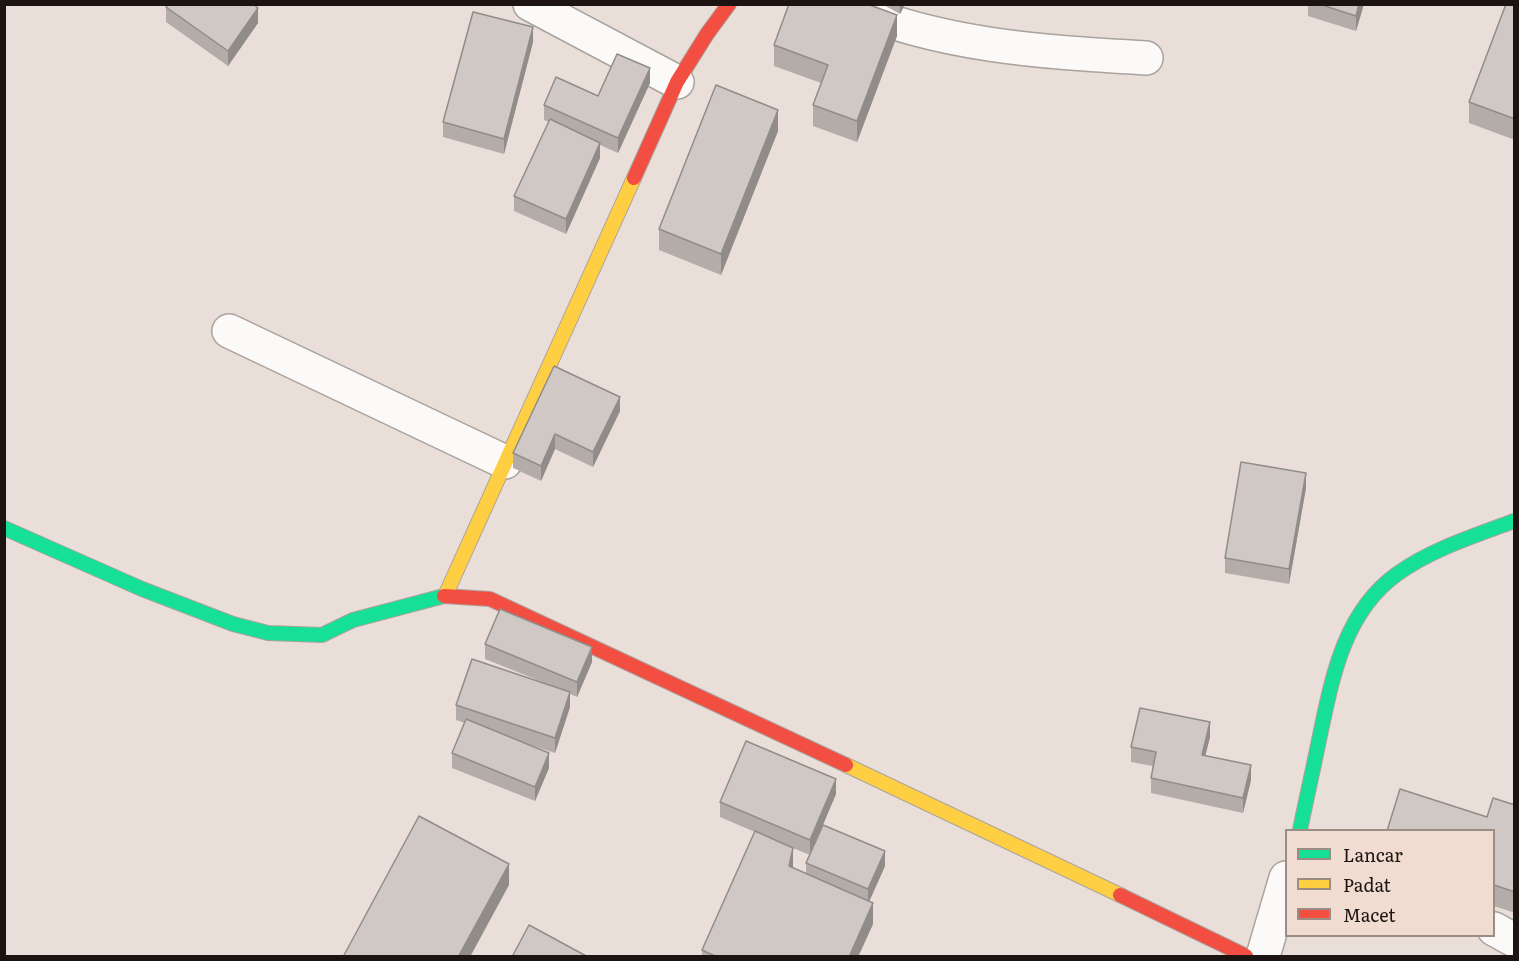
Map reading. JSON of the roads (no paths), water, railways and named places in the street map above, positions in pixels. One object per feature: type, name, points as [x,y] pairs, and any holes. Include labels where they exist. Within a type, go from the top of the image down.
[{"type":"street","points":[[530,4],[677,82]]},
{"type":"street","points":[[444,596],[677,82],[729,4]]},
{"type":"street","points":[[844,4],[922,32],[946,38],[1054,53],[1146,58]]},
{"type":"street","points":[[229,331],[505,462]]},
{"type":"street","points":[[1300,829],[1335,668],[1357,616],[1380,588],[1409,566],[1445,547],[1515,521]]},
{"type":"street","points":[[4,528],[142,589],[233,624],[268,633],[322,635],[353,620],[444,596],[490,599],[956,816],[1246,957]]},
{"type":"street","points":[[1263,957],[1285,885]]},
{"type":"street","points":[[1495,930],[1515,940]]}]
